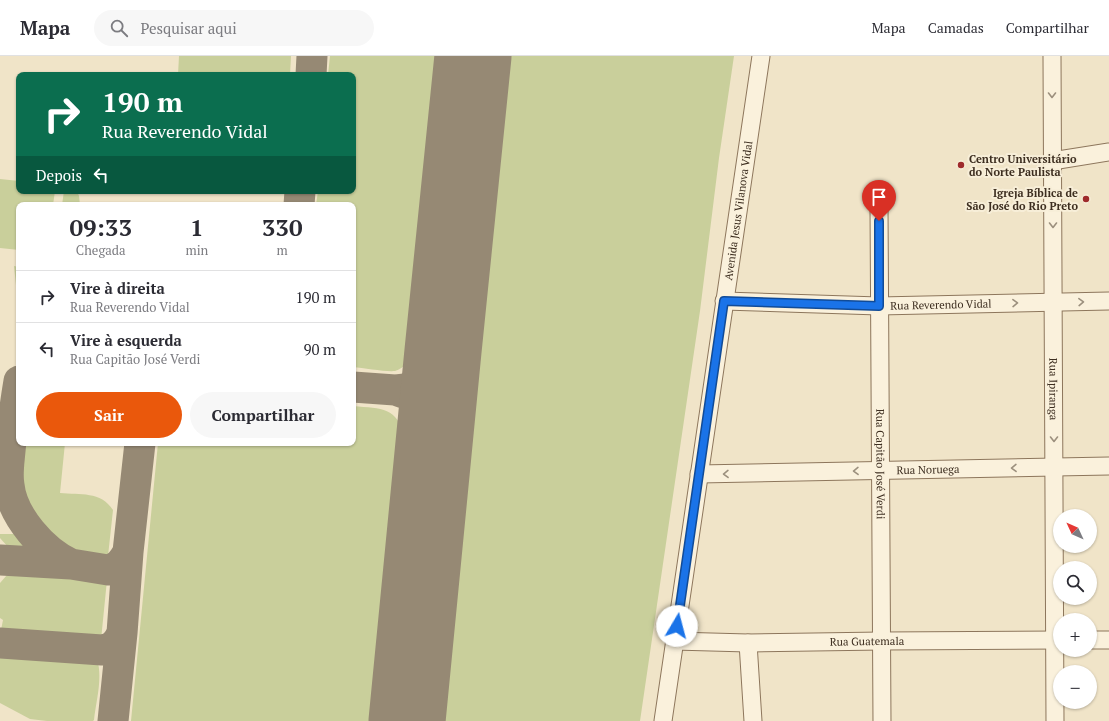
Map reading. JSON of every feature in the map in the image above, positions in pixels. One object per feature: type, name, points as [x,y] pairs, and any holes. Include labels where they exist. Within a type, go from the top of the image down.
[{"type":"street","name":"Avenida Jesus Vilanova Vidal","points":[[663,721],[761,56]]},
{"type":"street","name":"Rua Ipiranga","points":[[1052,56],[1054,467],[1057,613]]},
{"type":"street","points":[[1052,161],[1109,152]]},
{"type":"street","name":"Rua Capitão José Verdi","points":[[879,207],[882,721]]},
{"type":"street","name":"Rua Reverendo Vidal","points":[[724,301],[879,306],[1109,301]]},
{"type":"street","name":"Rua Noruega","points":[[699,474],[1109,466]]},
{"type":"street","name":"Rua Guatemala","points":[[674,641],[748,643],[1053,640]]},
{"type":"street","points":[[1097,640],[1109,640]]},
{"type":"street","points":[[748,643],[753,721]]},
{"type":"street","name":"Rua Ipiranga","points":[[1056,721],[1058,657]]},
{"type":"green space","points":[[179,56],[291,56],[290,72],[178,72]]},
{"type":"green space","points":[[330,56],[441,56],[414,351],[404,366],[395,371],[356,367],[356,202],[316,202],[318,194],[356,194],[356,72],[328,72]]},
{"type":"green space","points":[[501,56],[734,56],[719,158],[700,311],[640,721],[438,721]]},
{"type":"green space","points":[[0,179],[16,181],[16,194],[55,194],[53,202],[16,202],[16,250],[0,248]]},
{"type":"green space","points":[[64,194],[78,194],[80,202],[62,202]]},
{"type":"green space","points":[[14,266],[16,266],[16,285]]},
{"type":"green space","points":[[356,406],[380,409],[393,415],[398,420],[406,439],[381,721],[131,721],[158,446],[356,446]]},
{"type":"green space","points":[[18,446],[65,446],[60,493],[90,495],[102,500],[113,510],[108,556],[105,560],[101,561],[68,556],[50,542],[33,522],[19,499],[16,473]]},
{"type":"green space","points":[[0,534],[25,534],[35,546],[37,555],[31,557],[21,556],[7,546],[0,538]]},
{"type":"green space","points":[[14,567],[101,575],[107,580],[101,640],[97,643],[0,635],[3,620],[0,618],[0,583]]},
{"type":"green space","points":[[0,650],[93,656],[97,659],[99,666],[98,690],[94,720],[47,721],[30,719],[0,703]]},
{"type":"taxiway","points":[[311,72],[312,56]]},
{"type":"taxiway","points":[[299,202],[300,194]]},
{"type":"taxiway","points":[[434,439],[433,427],[429,415],[423,405],[411,396],[395,390],[413,387],[426,380],[436,368],[443,351]]},
{"type":"taxiway","points":[[356,387],[395,390]]},
{"type":"taxiway","points":[[16,403],[8,468],[8,481],[11,497],[16,509],[31,531],[50,551],[71,564]]},
{"type":"taxiway","points":[[113,721],[128,552],[140,446]]},
{"type":"taxiway","points":[[0,560],[71,564],[108,570],[115,568],[120,564],[128,552]]},
{"type":"taxiway","points":[[0,643],[102,650],[115,644],[122,633]]},
{"type":"runway","points":[[407,721],[473,56]]},
{"type":"place","name":"Centro Universitário do Norte Paulista","points":[[961,165]]},
{"type":"place","name":"Igreja Bíblica de São José do Rio Preto","points":[[1086,199]]},
{"type":"route","points":[[677,626],[724,301],[879,306],[879,221]]}]
